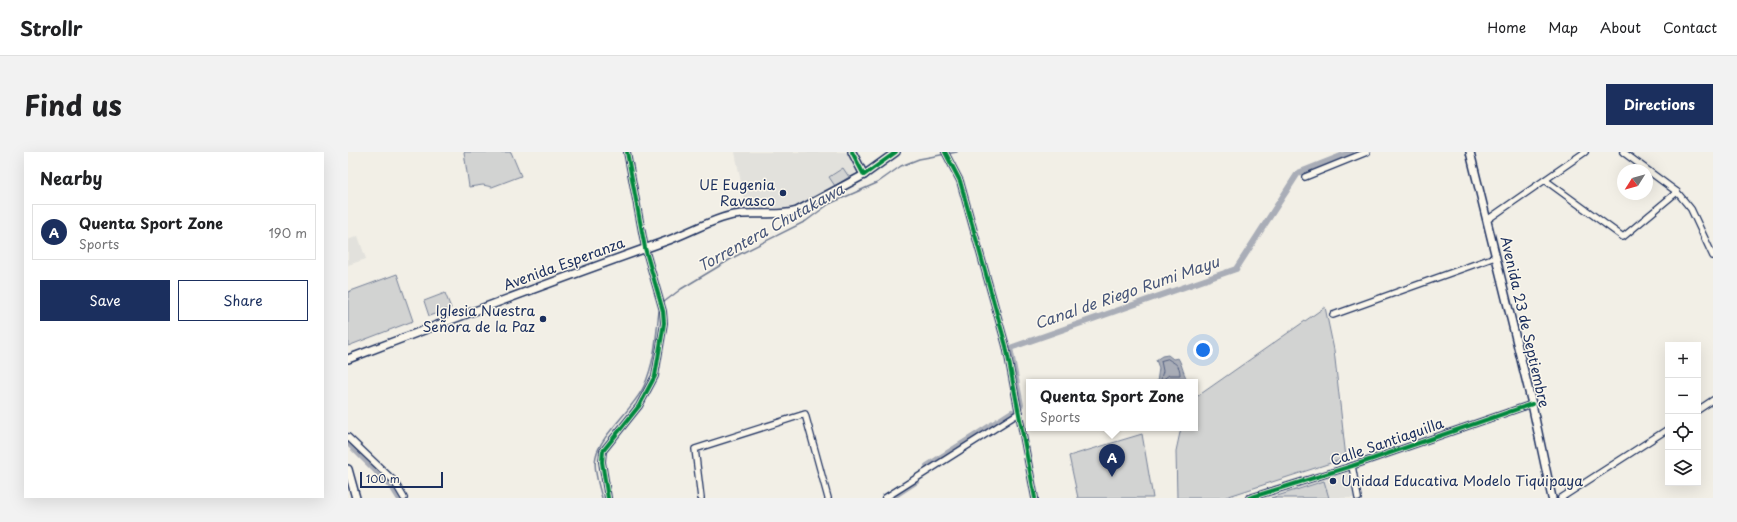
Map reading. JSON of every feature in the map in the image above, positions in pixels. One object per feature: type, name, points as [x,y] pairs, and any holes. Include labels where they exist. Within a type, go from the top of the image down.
[{"type":"main road","points":[[852,152],[864,175]]},
{"type":"main road","name":"Avenida Esperanza","points":[[348,359],[537,287],[646,248],[723,217],[742,212],[792,212],[864,175],[896,152]]},
{"type":"main road","name":"Avenida 23 de Septiembre","points":[[1470,152],[1532,404],[1552,498]]},
{"type":"main road","points":[[348,469],[356,498]]},
{"type":"street","points":[[608,498],[602,462],[603,451],[639,406],[655,376],[664,323],[663,310],[646,248],[627,152]]},
{"type":"street","points":[[1305,177],[1367,152]]},
{"type":"street","points":[[1487,220],[1585,152]]},
{"type":"street","points":[[1624,152],[1677,192],[1691,209],[1713,256]]},
{"type":"street","points":[[946,154],[960,181],[1006,346],[1035,498]]},
{"type":"street","points":[[1545,180],[1623,237],[1677,192]]},
{"type":"street","points":[[1334,315],[1495,257]]},
{"type":"street","points":[[1701,408],[1713,400]]},
{"type":"street","name":"Calle Santiaguilla","points":[[1248,498],[1352,466],[1532,404]]},
{"type":"street","points":[[885,498],[1019,413]]},
{"type":"street","points":[[701,498],[695,449],[805,414],[828,498]]},
{"type":"street","points":[[1561,498],[1665,431]]},
{"type":"street","points":[[348,437],[394,481],[404,498]]},
{"type":"street","points":[[1352,466],[1358,498]]},
{"type":"shaded area","points":[[464,152],[511,152],[521,176],[492,187],[483,185],[469,187]]},
{"type":"shaded area","name":"UE Eugenia Ravasco","points":[[735,152],[848,152],[856,171],[853,178],[795,208],[746,208]]},
{"type":"shaded area","points":[[843,168],[849,177],[835,186],[829,177]]},
{"type":"shaded area","points":[[358,236],[366,259],[348,265],[348,240]]},
{"type":"shaded area","points":[[397,274],[413,321],[348,346],[348,292]]},
{"type":"shaded area","points":[[445,293],[451,308],[429,316],[424,301]]},
{"type":"shaded area","points":[[1325,307],[1334,350],[1346,458],[1223,498],[1177,498],[1176,451],[1180,431],[1198,431],[1198,396]]},
{"type":"shaded area","points":[[1142,434],[1153,498],[1078,498],[1069,456]]},
{"type":"shaded area","name":"Unidad Educativa Modelo Tiquipaya","points":[[1349,470],[1354,498],[1261,498]]},
{"type":"shaded area","points":[[1324,481],[1329,498],[1271,498]]},
{"type":"water","points":[[1168,355],[1173,359],[1178,358],[1187,379],[1157,379],[1159,368],[1156,360],[1162,356]]},
{"type":"waterway","name":"Torrentera Chutakawa","points":[[664,302],[681,289],[736,256],[806,221],[829,204],[877,183],[901,166],[919,159],[957,152]]},
{"type":"waterway","name":"Canal de Riego Rumi Mayu","points":[[1021,405],[1010,348],[1236,269],[1298,173],[1351,152]]},
{"type":"waterway","name":"Torrentera Chutakawa","points":[[602,498],[596,471],[596,456],[604,440],[640,394],[648,377],[653,359],[659,311]]},
{"type":"waterway","name":"Canal de Riego Rumi Mayu","points":[[927,466],[1012,412]]},
{"type":"waterway","points":[[348,443],[392,487],[399,498]]},
{"type":"waterway","name":"Canal de Riego Rumi Mayu","points":[[891,498],[917,481]]},
{"type":"cycle path","points":[[608,498],[602,462],[603,451],[639,406],[655,376],[664,323],[663,311],[645,248],[627,152]]},
{"type":"cycle path","points":[[852,152],[864,175],[896,152]]},
{"type":"cycle path","points":[[945,152],[960,181],[1006,346],[1035,498]]},
{"type":"cycle path","points":[[1249,498],[1352,466],[1532,404]]},
{"type":"place","name":"UE Eugenia Ravasco","points":[[783,193]]},
{"type":"place","name":"Iglesia Nuestra Señora de la Paz","points":[[543,319]]},
{"type":"place","name":"Quenta Sport Zone","points":[[1112,477]]},
{"type":"place","name":"Unidad Educativa Modelo Tiquipaya","points":[[1333,481]]}]
